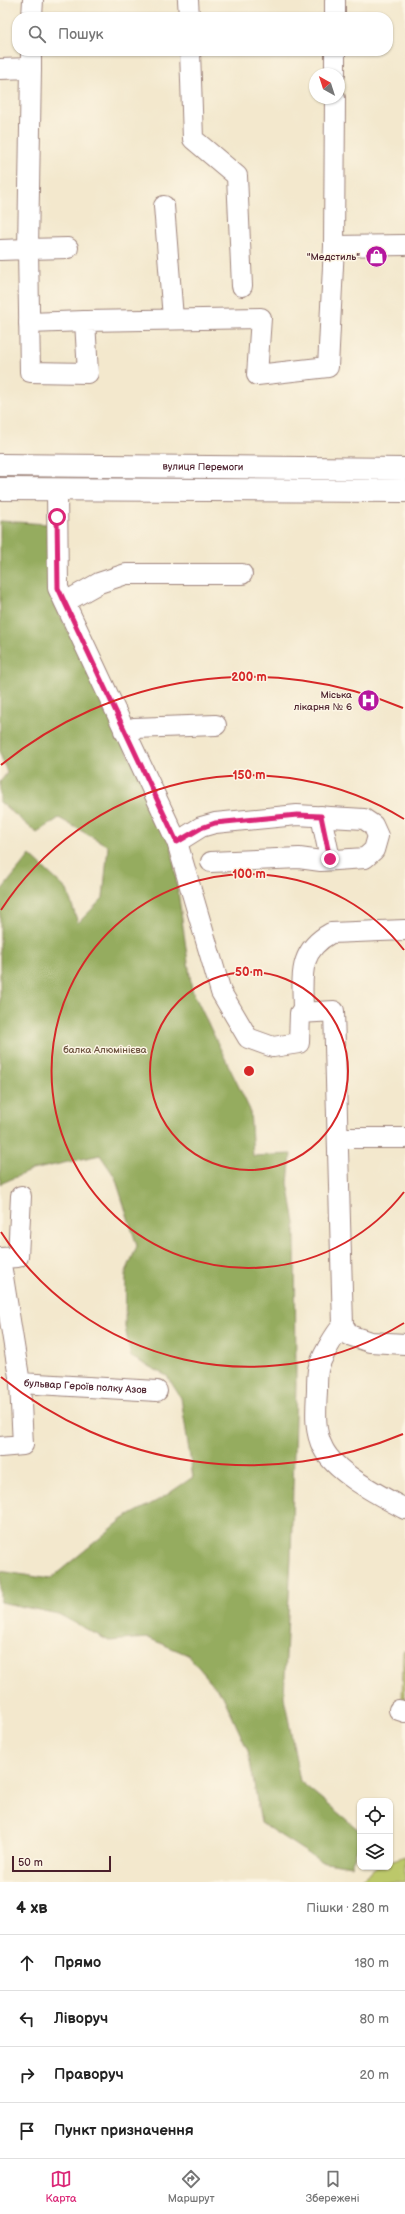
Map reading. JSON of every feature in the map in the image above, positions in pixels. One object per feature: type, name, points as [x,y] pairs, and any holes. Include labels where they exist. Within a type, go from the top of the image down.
[{"type":"main road","name":"вулиця Перемоги","points":[[0,465],[405,469]]},
{"type":"main road","points":[[0,489],[405,491]]},
{"type":"street","points":[[32,12],[33,0]]},
{"type":"street","points":[[188,0],[189,12]]},
{"type":"street","points":[[335,0],[335,12]]},
{"type":"street","points":[[190,56],[193,139],[237,176],[242,286]]},
{"type":"street","points":[[335,56],[335,68]]},
{"type":"street","points":[[0,69],[31,60],[28,249],[30,372],[88,373],[85,320]]},
{"type":"street","points":[[29,323],[173,318],[261,318],[258,375],[328,367],[334,246],[335,104]]},
{"type":"street","points":[[164,206],[173,318]]},
{"type":"street","points":[[334,246],[405,245]]},
{"type":"street","points":[[0,250],[68,248]]},
{"type":"street","points":[[57,490],[58,588],[177,842],[221,992],[248,1038],[273,1047],[299,1043],[300,1013],[303,1012],[301,986],[304,962],[309,951],[321,939],[331,933],[405,930]]},
{"type":"street","points":[[65,602],[99,582],[126,574],[242,574]]},
{"type":"street","points":[[124,731],[134,728],[216,725]]},
{"type":"street","points":[[177,842],[201,828],[215,823],[297,815],[364,819],[373,825],[378,836],[377,846],[368,857],[330,859],[322,861],[300,858],[211,862]]},
{"type":"street","points":[[321,816],[330,859]]},
{"type":"street","points":[[303,1012],[334,1011],[342,1325],[349,1335],[356,1338],[370,1342],[405,1344]]},
{"type":"street","points":[[338,1138],[405,1138]]},
{"type":"street","points":[[0,1258],[18,1257],[21,1196]]},
{"type":"street","name":"бульвар Героїв полку Азов","points":[[0,1258],[20,1383],[158,1391]]},
{"type":"street","points":[[342,1325],[318,1369],[316,1416],[317,1431],[323,1448],[334,1463],[382,1497],[405,1509]]},
{"type":"street","points":[[0,1447],[23,1445],[20,1383]]},
{"type":"green space","name":"балка Алюмінієва","points":[[0,521],[48,524],[48,590],[171,842],[192,990],[250,1110],[253,1156],[291,1154],[288,1183],[295,1223],[296,1385],[291,1557],[284,1696],[300,1781],[357,1828],[357,1849],[351,1866],[320,1861],[261,1823],[248,1751],[223,1696],[188,1655],[148,1638],[109,1641],[58,1614],[0,1602],[0,1571],[50,1579],[123,1519],[162,1498],[193,1477],[181,1398],[167,1376],[131,1357],[125,1327],[126,1272],[137,1246],[115,1177],[100,1155],[32,1170],[0,1184],[0,892],[30,855],[67,890],[78,923],[103,898],[108,846],[59,818],[37,833],[0,802],[0,782],[7,773],[0,753]]},
{"type":"green space","points":[[403,1651],[405,1651],[405,1706],[402,1704]]},
{"type":"green space","points":[[405,1856],[405,1882],[356,1882],[372,1870],[393,1870],[393,1860]]},
{"type":"place","name":"\"Медстиль\"","points":[[376,257]]},
{"type":"place","name":"Мiська лiкарня № 6","points":[[368,701]]},
{"type":"route","points":[[57,517],[58,588],[177,842],[201,828],[215,823],[297,815],[321,816],[330,859]]}]
